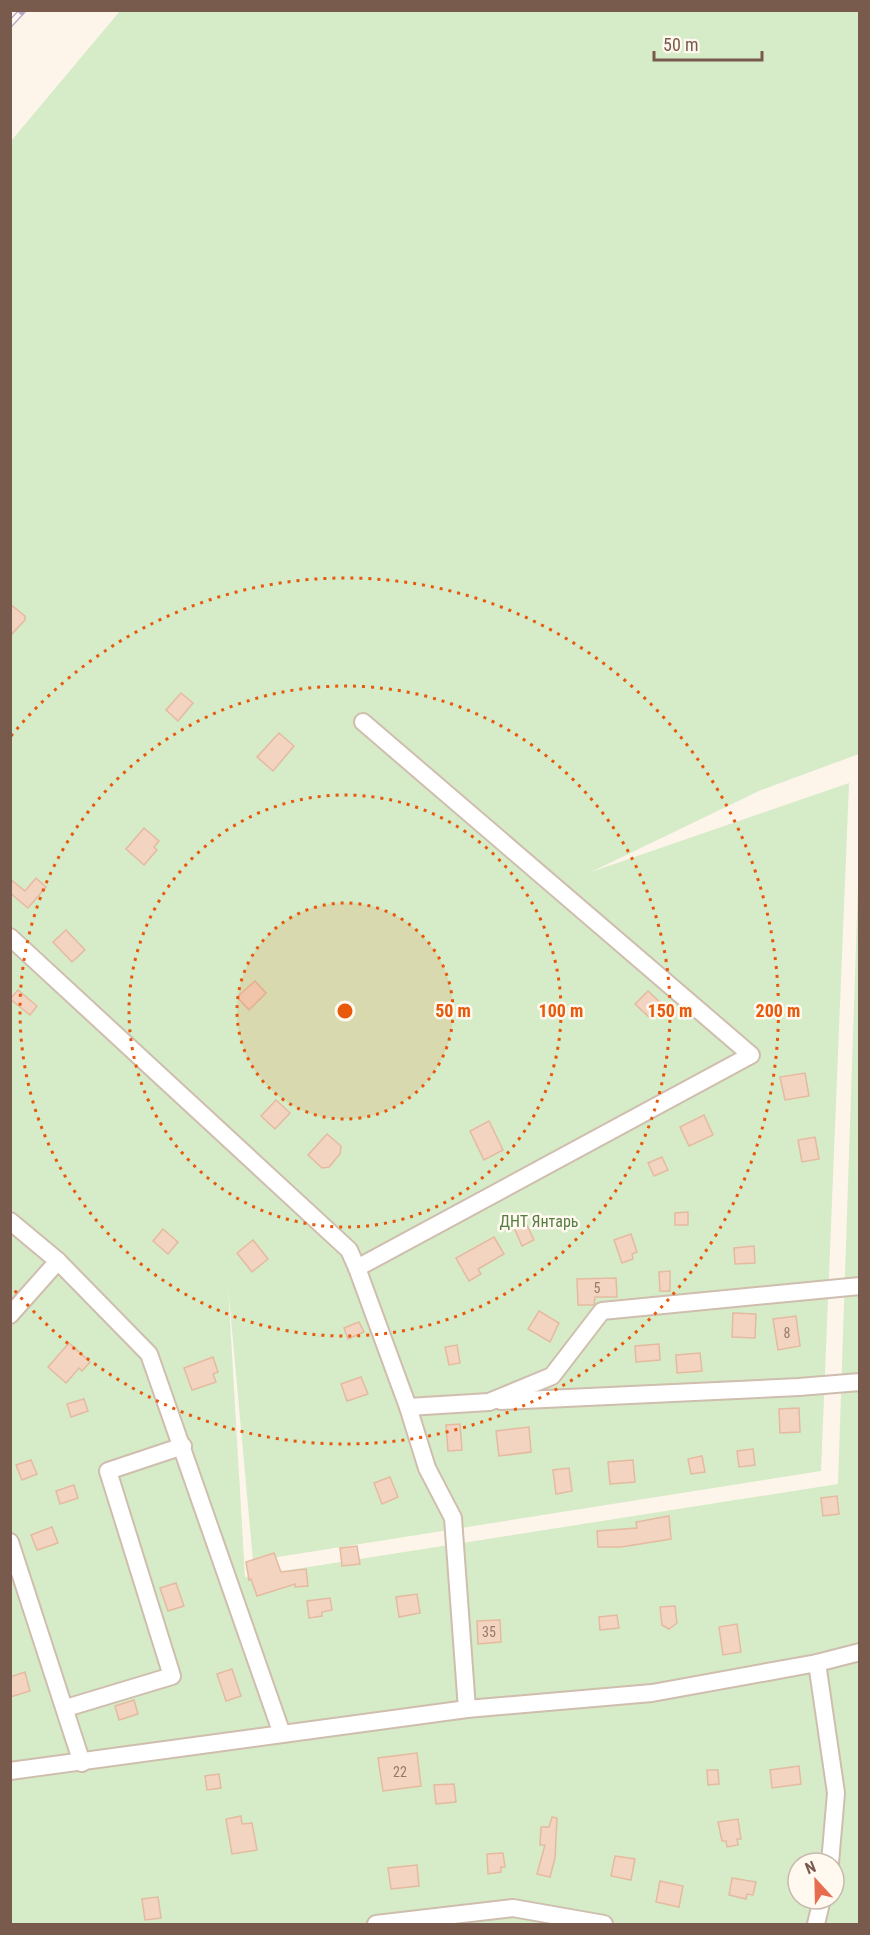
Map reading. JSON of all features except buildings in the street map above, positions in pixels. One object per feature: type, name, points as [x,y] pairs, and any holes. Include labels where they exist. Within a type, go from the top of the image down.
[{"type":"street","points":[[357,1268],[751,1055],[363,722]]},
{"type":"street","points":[[10,937],[349,1250],[408,1407],[427,1468],[453,1518],[467,1709]]},
{"type":"street","points":[[10,1221],[57,1262],[149,1354],[282,1734]]},
{"type":"street","points":[[10,1315],[57,1262]]},
{"type":"street","points":[[489,1402],[552,1376],[602,1311],[860,1286]]},
{"type":"street","points":[[408,1407],[799,1388],[860,1382]]},
{"type":"street","points":[[66,1708],[172,1676],[108,1471],[183,1446]]},
{"type":"street","points":[[10,1542],[66,1708],[82,1763]]},
{"type":"street","points":[[10,1771],[467,1709],[652,1693],[817,1663],[860,1652]]},
{"type":"street","points":[[817,1663],[836,1793],[831,1851]]},
{"type":"street","points":[[376,1924],[513,1908],[604,1924]]},
{"type":"green space","name":"ДНТ Янтарь","points":[[120,11],[859,11],[859,754],[761,790],[591,872],[849,783],[821,1471],[253,1561],[228,1286],[245,1577],[838,1484],[859,856],[859,1924],[11,1924],[11,141]]},
{"type":"railway","points":[[10,24],[23,10]]}]
